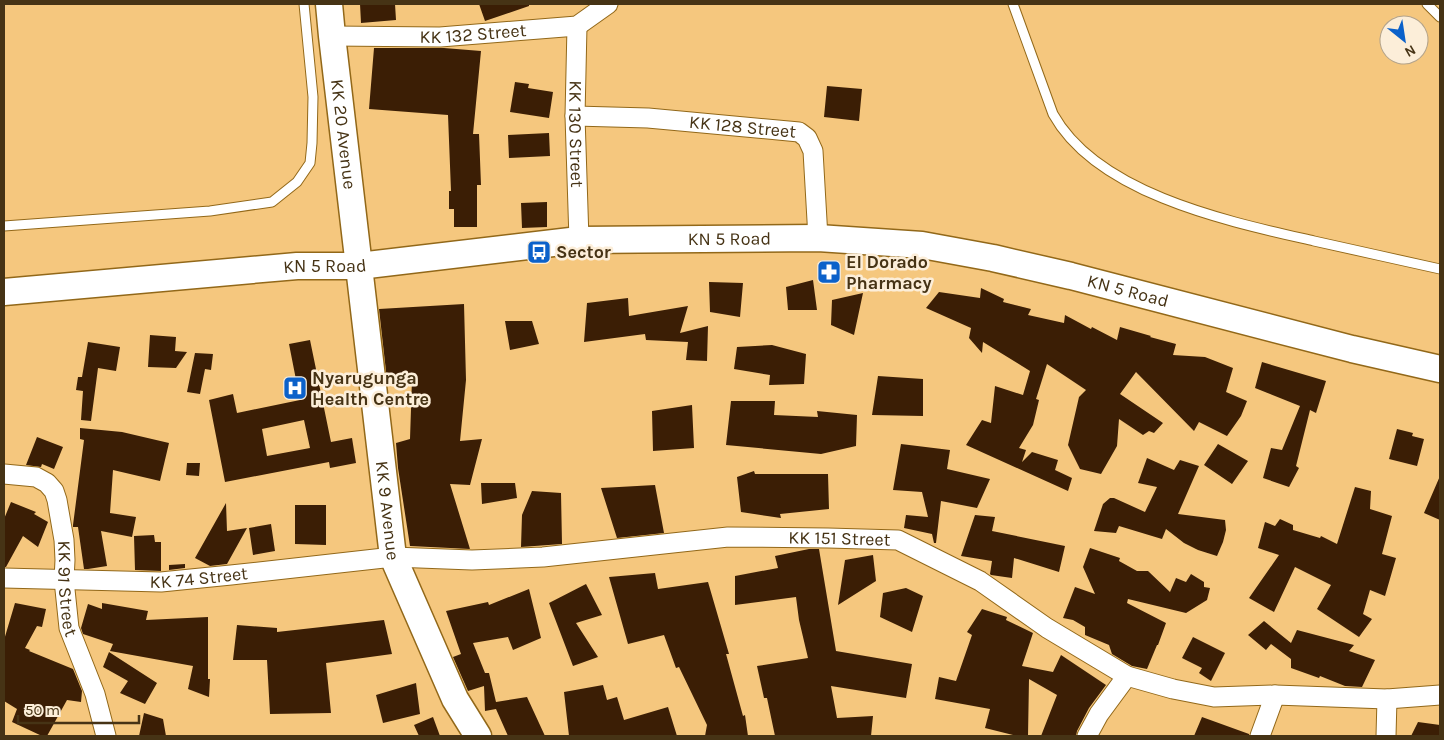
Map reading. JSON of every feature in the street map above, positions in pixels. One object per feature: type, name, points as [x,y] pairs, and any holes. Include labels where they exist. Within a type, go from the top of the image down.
[{"type":"main road","name":"KK 20 Avenue","points":[[329,4],[359,266]]},
{"type":"main road","name":"KN 5 Road","points":[[4,292],[297,266],[359,266],[579,240],[818,238],[922,244],[993,258],[1071,276],[1352,349],[1440,369]]},
{"type":"main road","name":"KK 9 Avenue","points":[[359,266],[393,557],[455,699],[478,736]]},
{"type":"street","points":[[577,26],[608,4]]},
{"type":"street","name":"KK 132 Street","points":[[332,36],[440,37],[577,26]]},
{"type":"street","name":"KK 130 Street","points":[[577,26],[575,116],[579,240]]},
{"type":"street","name":"KK 128 Street","points":[[575,116],[648,118],[800,132],[807,138],[813,151],[818,238]]},
{"type":"street","name":"KK 91 Street","points":[[4,474],[36,477],[47,483],[54,491],[64,540],[64,580],[69,628],[95,694],[106,736]]},
{"type":"street","name":"KK 151 Street","points":[[393,557],[472,560],[543,557],[728,537],[898,540],[980,581],[1047,628],[1127,676],[1173,689],[1214,697],[1275,695],[1387,700],[1440,695]]},
{"type":"street","name":"KK 74 Street","points":[[4,578],[161,582],[231,576],[393,557]]},
{"type":"street","points":[[1087,736],[1099,714],[1127,676]]},
{"type":"street","points":[[1260,736],[1275,695]]},
{"type":"street","points":[[1386,736],[1387,700]]},
{"type":"lane","points":[[4,226],[210,211],[272,202],[297,182],[310,162],[313,98],[304,4]]},
{"type":"lane","points":[[1013,4],[1053,114],[1061,128],[1074,142],[1100,164],[1163,199],[1205,214],[1260,229],[1440,269]]},
{"type":"lane","points":[[1427,4],[1440,17]]},
{"type":"building","points":[[360,4],[395,4],[396,20],[361,23]]},
{"type":"building","points":[[479,4],[529,4],[529,6],[485,21]]},
{"type":"building","points":[[374,48],[444,48],[481,51],[473,134],[479,134],[481,185],[477,185],[477,227],[454,227],[454,209],[449,209],[449,191],[451,191],[448,115],[369,109]]},
{"type":"building","points":[[515,82],[529,84],[528,88],[553,92],[549,118],[510,112]]},
{"type":"building","points":[[827,86],[862,89],[859,121],[824,117]]},
{"type":"building","points":[[549,133],[550,156],[509,158],[508,135]]},
{"type":"building","points":[[547,202],[547,227],[522,228],[521,203]]},
{"type":"building","points":[[813,280],[817,310],[788,310],[786,287]]},
{"type":"building","points":[[709,282],[743,283],[740,317],[710,312]]},
{"type":"building","points":[[981,288],[1004,299],[1003,302],[1031,309],[1028,315],[1064,323],[1065,315],[1117,340],[1120,327],[1176,344],[1173,355],[1205,357],[1233,368],[1226,392],[1247,401],[1241,416],[1227,436],[1199,422],[1194,431],[1136,372],[1120,394],[1163,423],[1154,433],[1149,431],[1143,435],[1119,419],[1117,446],[1101,474],[1080,469],[1068,445],[1079,397],[1086,390],[1047,364],[1036,399],[1039,400],[1033,425],[1019,448],[1026,450],[1022,462],[1032,452],[1058,460],[1055,470],[1072,478],[1068,491],[966,445],[982,420],[991,423],[995,386],[1023,395],[1030,371],[983,342],[982,353],[969,338],[971,328],[926,308],[939,292],[980,298]]},
{"type":"building","points":[[863,293],[854,335],[831,325],[832,300]]},
{"type":"building","points":[[628,298],[629,316],[688,306],[680,333],[708,326],[707,361],[686,360],[688,342],[646,340],[645,334],[584,342],[587,303]]},
{"type":"building","points":[[464,304],[466,380],[460,441],[482,439],[470,485],[450,484],[470,549],[410,546],[396,443],[410,439],[412,379],[387,380],[379,309]]},
{"type":"building","points":[[505,321],[532,321],[539,344],[510,350]]},
{"type":"building","points":[[150,335],[176,337],[175,351],[187,352],[176,368],[148,367]]},
{"type":"building","points":[[310,340],[331,442],[352,438],[356,463],[330,468],[329,462],[225,482],[209,400],[233,394],[237,413],[300,400],[289,344]],"holes":[[[304,420],[310,448],[267,456],[262,429]]]},
{"type":"building","points":[[88,342],[120,347],[116,371],[98,368],[91,421],[81,420],[83,391],[76,390],[78,377],[82,377]]},
{"type":"building","points":[[772,345],[806,354],[804,384],[769,385],[770,375],[734,369],[737,347]]},
{"type":"building","points":[[195,353],[213,354],[211,370],[205,369],[200,394],[187,392]]},
{"type":"building","points":[[1262,362],[1326,381],[1316,413],[1310,410],[1296,466],[1299,468],[1289,487],[1263,478],[1271,448],[1282,450],[1300,406],[1255,388]]},
{"type":"building","points":[[878,376],[923,379],[923,416],[872,415]]},
{"type":"building","points":[[731,401],[775,401],[774,415],[818,417],[817,411],[857,415],[856,446],[821,454],[726,445]]},
{"type":"building","points":[[692,405],[694,448],[653,451],[652,411]]},
{"type":"building","points":[[80,428],[122,432],[169,443],[160,481],[113,470],[110,513],[136,517],[132,537],[101,531],[107,566],[88,569],[84,569],[78,527],[73,527],[84,440],[80,439]]},
{"type":"building","points":[[1397,429],[1413,433],[1412,436],[1424,439],[1417,466],[1389,459]]},
{"type":"building","points":[[37,437],[63,447],[54,469],[42,464],[41,467],[26,465]]},
{"type":"building","points":[[901,444],[950,450],[947,469],[990,479],[977,508],[941,501],[936,543],[934,543],[932,534],[904,528],[906,515],[928,517],[922,492],[893,490]]},
{"type":"building","points":[[1218,444],[1248,461],[1232,484],[1204,465]]},
{"type":"building","points":[[1147,458],[1174,470],[1180,460],[1199,466],[1178,514],[1225,520],[1226,530],[1217,556],[1184,543],[1166,529],[1162,539],[1119,526],[1116,533],[1094,531],[1103,504],[1110,498],[1145,512],[1157,487],[1138,483]]},
{"type":"building","points":[[187,463],[200,463],[199,476],[186,475]]},
{"type":"building","points":[[754,471],[755,474],[828,474],[829,509],[780,514],[781,518],[741,512],[737,477]]},
{"type":"building","points":[[1440,476],[1440,520],[1424,513]]},
{"type":"building","points":[[481,483],[515,483],[517,498],[482,504]]},
{"type":"building","points":[[655,485],[664,533],[617,538],[601,488]]},
{"type":"building","points":[[1355,487],[1371,491],[1370,509],[1392,516],[1382,554],[1396,558],[1385,596],[1370,590],[1363,614],[1372,619],[1359,637],[1317,609],[1331,585],[1295,567],[1274,612],[1249,598],[1279,555],[1258,548],[1265,522],[1275,526],[1280,519],[1293,525],[1293,530],[1320,538],[1321,536],[1337,544]]},
{"type":"building","points":[[532,491],[561,493],[562,544],[521,547],[522,515]]},
{"type":"building","points":[[11,502],[36,512],[34,514],[48,522],[38,547],[23,536],[6,567],[4,567],[4,519]]},
{"type":"building","points":[[226,503],[227,531],[247,528],[227,564],[210,566],[195,558]]},
{"type":"building","points":[[295,505],[326,505],[326,545],[295,544]]},
{"type":"building","points":[[975,515],[995,517],[992,531],[1065,546],[1059,572],[1014,558],[1012,578],[991,575],[992,561],[961,556]]},
{"type":"building","points":[[271,524],[275,551],[253,555],[249,528]]},
{"type":"building","points":[[154,535],[155,542],[161,542],[161,571],[135,570],[134,536]]},
{"type":"building","points":[[1090,548],[1120,558],[1119,561],[1137,571],[1148,571],[1170,592],[1176,578],[1186,582],[1191,574],[1204,582],[1204,587],[1210,588],[1207,600],[1186,613],[1128,599],[1127,603],[1166,623],[1147,669],[1132,666],[1112,654],[1109,645],[1085,635],[1085,627],[1073,620],[1063,618],[1075,587],[1095,594],[1083,567]]},
{"type":"building","points":[[809,549],[819,549],[836,651],[912,664],[906,698],[831,686],[837,718],[873,716],[871,736],[775,736],[767,698],[764,698],[757,666],[808,658],[796,597],[735,605],[735,576],[778,568],[775,556]]},
{"type":"building","points":[[873,555],[876,581],[838,605],[845,560]]},
{"type":"building","points":[[185,564],[185,568],[169,570],[169,565]]},
{"type":"building","points":[[655,573],[658,589],[708,582],[729,654],[726,654],[743,716],[745,715],[748,736],[705,736],[707,725],[679,667],[676,668],[664,635],[628,644],[609,577]]},
{"type":"building","points":[[586,584],[602,615],[576,623],[598,657],[573,666],[549,603]]},
{"type":"building","points":[[906,588],[923,596],[912,632],[880,617],[883,593]]},
{"type":"building","points":[[529,589],[541,638],[513,650],[508,637],[473,643],[485,673],[489,673],[496,702],[527,697],[545,736],[508,736],[496,709],[485,711],[484,686],[468,691],[453,657],[461,654],[446,611],[488,602],[489,605]]},
{"type":"building","points":[[15,603],[46,609],[42,627],[37,626],[25,648],[73,669],[82,691],[81,702],[67,700],[47,736],[42,736],[12,722],[17,709],[4,701],[4,640]]},
{"type":"building","points":[[102,603],[148,611],[146,620],[208,617],[209,697],[188,689],[193,666],[110,651],[113,644],[83,634],[81,628],[88,604],[102,609]]},
{"type":"building","points":[[982,609],[1007,617],[1006,620],[1033,633],[1022,666],[1053,672],[1061,655],[1106,685],[1089,708],[1076,736],[1041,736],[1057,695],[1029,679],[1028,736],[1017,736],[985,728],[990,709],[935,699],[939,677],[956,681],[972,635],[967,632]]},
{"type":"building","points":[[384,620],[392,654],[326,663],[331,713],[270,714],[267,660],[233,660],[237,625],[277,628],[277,632]]},
{"type":"building","points":[[1264,621],[1291,643],[1297,630],[1354,645],[1349,651],[1375,660],[1362,687],[1345,686],[1320,676],[1319,678],[1291,668],[1291,659],[1271,644],[1266,650],[1248,635]]},
{"type":"building","points":[[1193,637],[1225,653],[1211,681],[1199,673],[1202,668],[1182,658]]},
{"type":"building","points":[[109,652],[157,683],[145,704],[120,693],[128,681],[103,667]]},
{"type":"building","points":[[416,683],[420,714],[383,723],[376,695]]},
{"type":"building","points":[[603,685],[607,700],[617,697],[624,720],[668,707],[677,736],[569,736],[564,692]]},
{"type":"building","points":[[144,713],[163,719],[166,736],[139,736]]},
{"type":"building","points":[[433,717],[440,736],[419,736],[414,725]]},
{"type":"building","points":[[1202,717],[1249,734],[1249,736],[1194,736]]},
{"type":"building","points":[[1418,722],[1440,725],[1440,736],[1411,736]]},
{"type":"place","name":"Sector","points":[[539,252]]},
{"type":"place","name":"El Dorado Pharmacy","points":[[829,272]]},
{"type":"place","name":"Nyarugunga Health Centre","points":[[295,388]]}]
